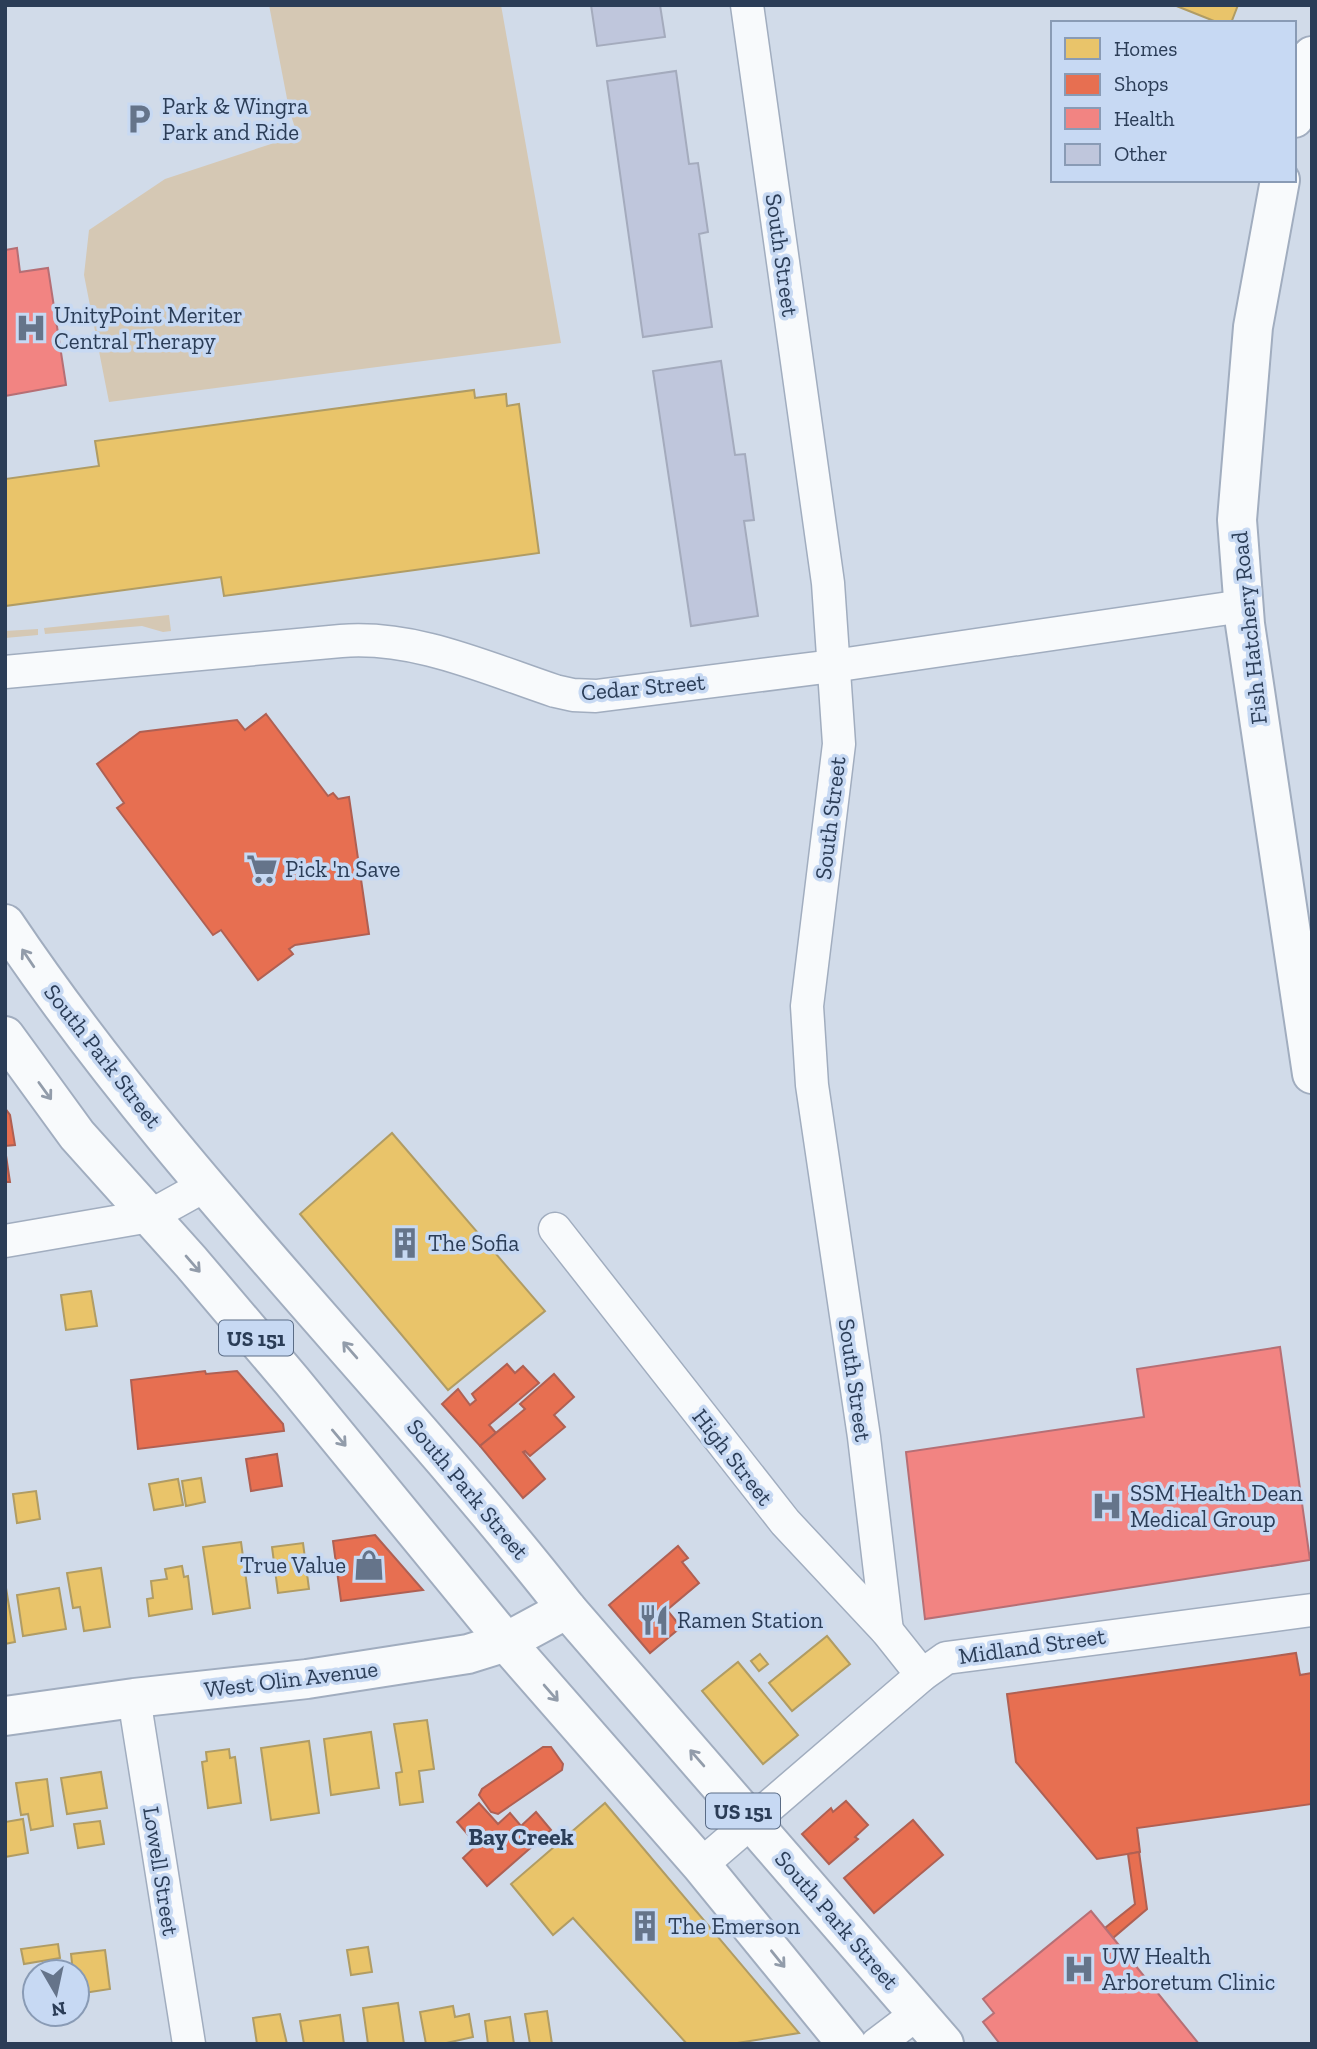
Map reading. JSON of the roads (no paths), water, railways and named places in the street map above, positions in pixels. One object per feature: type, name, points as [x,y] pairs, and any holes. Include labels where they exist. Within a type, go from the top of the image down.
[{"type":"main road","points":[[1296,111],[1312,56]]},
{"type":"main road","name":"Fish Hatchery Road","points":[[1280,182],[1253,327],[1237,520],[1243,607],[1312,1074]]},
{"type":"main road","name":"South Park Street","points":[[5,924],[51,993],[206,1185],[507,1534],[567,1609],[944,2044]]},
{"type":"main road","name":"US 151","points":[[5,1036],[77,1135],[300,1390],[506,1642],[701,1865],[847,2044]]},
{"type":"main road","name":"West Olin Avenue","points":[[5,1716],[134,1698],[307,1679],[428,1661],[475,1652],[506,1642],[567,1609]]},
{"type":"street","name":"South Street","points":[[747,5],[827,572],[839,744],[807,1006],[812,1085],[864,1437],[887,1631]]},
{"type":"street","name":"Cedar Street","points":[[5,672],[367,640],[415,646],[555,691],[580,696],[615,695],[1243,607]]},
{"type":"street","points":[[5,1241],[150,1216],[206,1185]]},
{"type":"street","name":"High Street","points":[[555,1229],[785,1522],[887,1631],[922,1675]]},
{"type":"street","name":"Midland Street","points":[[701,1865],[922,1675],[946,1658],[1312,1610]]},
{"type":"street","name":"Lowell Street","points":[[134,1698],[189,2044]]},
{"type":"street","points":[[877,2044],[918,2013]]},
{"type":"place","name":"Park & Wingra Park and Ride","points":[[139,119]]},
{"type":"place","name":"UnityPoint Meriter Central Therapy","points":[[31,328]]},
{"type":"place","name":"Pick 'n Save","points":[[262,869]]},
{"type":"place","name":"The Sofia","points":[[405,1243]]},
{"type":"place","name":"SSM Health Dean Medical Group","points":[[1107,1506]]},
{"type":"place","name":"True Value","points":[[369,1565]]},
{"type":"place","name":"Ramen Station","points":[[654,1620]]},
{"type":"place","name":"The Emerson","points":[[645,1926]]},
{"type":"place","name":"UW Health Arboretum Clinic","points":[[1079,1969]]},
{"type":"district","name":"Bay Creek","points":[[521,1836]]}]
